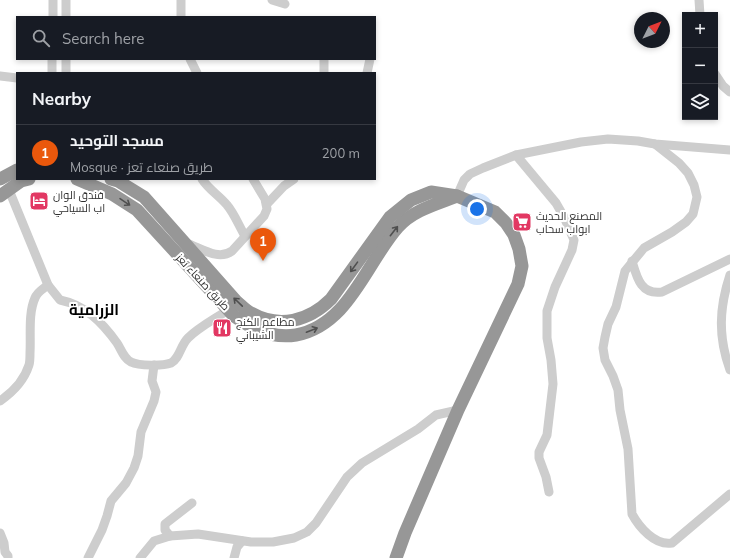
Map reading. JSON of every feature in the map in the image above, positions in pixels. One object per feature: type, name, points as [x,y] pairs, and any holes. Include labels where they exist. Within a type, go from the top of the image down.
[{"type":"highway","points":[[0,179],[16,171]]},
{"type":"highway","points":[[4,193],[21,181],[25,180]]},
{"type":"highway","name":"طريق صنعاء تعز","points":[[79,180],[112,194],[137,210],[228,310],[248,326],[258,331],[278,335],[303,333],[329,321],[342,307],[399,226],[415,213],[457,196]]},
{"type":"highway","name":"طريق صنعاء تعز","points":[[113,180],[144,197],[236,301],[250,313],[270,320],[287,321],[309,316],[321,309],[331,299],[390,217],[411,200],[431,192],[457,196],[495,212],[506,223],[514,235],[520,249],[522,266],[518,284],[458,410],[405,533],[396,558]]},
{"type":"street","points":[[53,0],[53,16]]},
{"type":"street","points":[[66,0],[66,16]]},
{"type":"street","points":[[181,0],[181,16]]},
{"type":"street","points":[[272,0],[285,4]]},
{"type":"street","points":[[699,0],[700,12]]},
{"type":"street","points":[[52,60],[52,72]]},
{"type":"street","points":[[66,60],[66,72]]},
{"type":"street","points":[[190,60],[196,72]]},
{"type":"street","points":[[324,60],[324,72]]},
{"type":"street","points":[[367,72],[370,60]]},
{"type":"street","points":[[0,76],[16,78]]},
{"type":"street","points":[[718,78],[723,86],[730,92]]},
{"type":"street","points":[[457,196],[464,180],[470,174],[516,155],[581,142],[608,139],[730,150]]},
{"type":"street","points":[[655,144],[679,163],[688,173],[694,185],[697,197],[693,214],[686,222],[644,248],[632,261],[625,271],[616,307],[608,324],[604,348],[605,360],[618,390],[620,410],[628,449],[632,514],[636,522],[646,532],[661,543],[672,544],[730,494]]},
{"type":"street","points":[[516,155],[556,203],[574,240],[572,250],[555,287],[547,311],[547,338],[552,360],[553,384],[547,435],[539,452],[538,458],[546,477],[549,492]]},
{"type":"street","points":[[203,180],[207,187],[220,197],[228,206],[245,236]]},
{"type":"street","points":[[184,242],[222,256],[232,251],[264,216],[268,209],[267,204],[253,180]]},
{"type":"street","points":[[267,204],[284,186],[293,180]]},
{"type":"street","points":[[4,193],[48,285],[60,300],[70,302],[93,315],[104,326],[131,362],[142,365],[164,365],[170,363],[176,359],[181,347],[187,339],[228,310]]},
{"type":"street","points":[[632,261],[640,283],[646,290],[653,293],[662,292],[730,259]]},
{"type":"street","points":[[730,275],[722,306],[721,320],[723,350],[730,370]]},
{"type":"street","points":[[0,401],[12,392],[22,379],[29,364],[31,309],[35,297],[48,285]]},
{"type":"street","points":[[88,558],[107,516],[111,501],[126,483],[134,468],[138,456],[141,432],[154,401],[156,392],[152,381],[154,365]]},
{"type":"street","points":[[140,558],[154,541],[170,536],[198,534],[251,542],[273,542],[294,538],[308,532],[316,523],[347,477],[362,463],[418,429],[436,415],[458,410]]},
{"type":"street","points":[[170,536],[165,530],[165,524],[192,503]]},
{"type":"street","points":[[0,532],[4,543],[5,556]]},
{"type":"street","points":[[234,558],[237,547],[242,541]]},
{"type":"place","name":"فندق الوان اب السياحي","points":[[39,201]]},
{"type":"place","name":"المصنع الحديث ابواب سحاب","points":[[522,222]]},
{"type":"place","name":"مسجد التوحيد","points":[[263,261]]},
{"type":"place","name":"مطاعم الكنج الشيباني","points":[[222,328]]},
{"type":"district","name":"الزرامية","points":[[94,309]]}]
